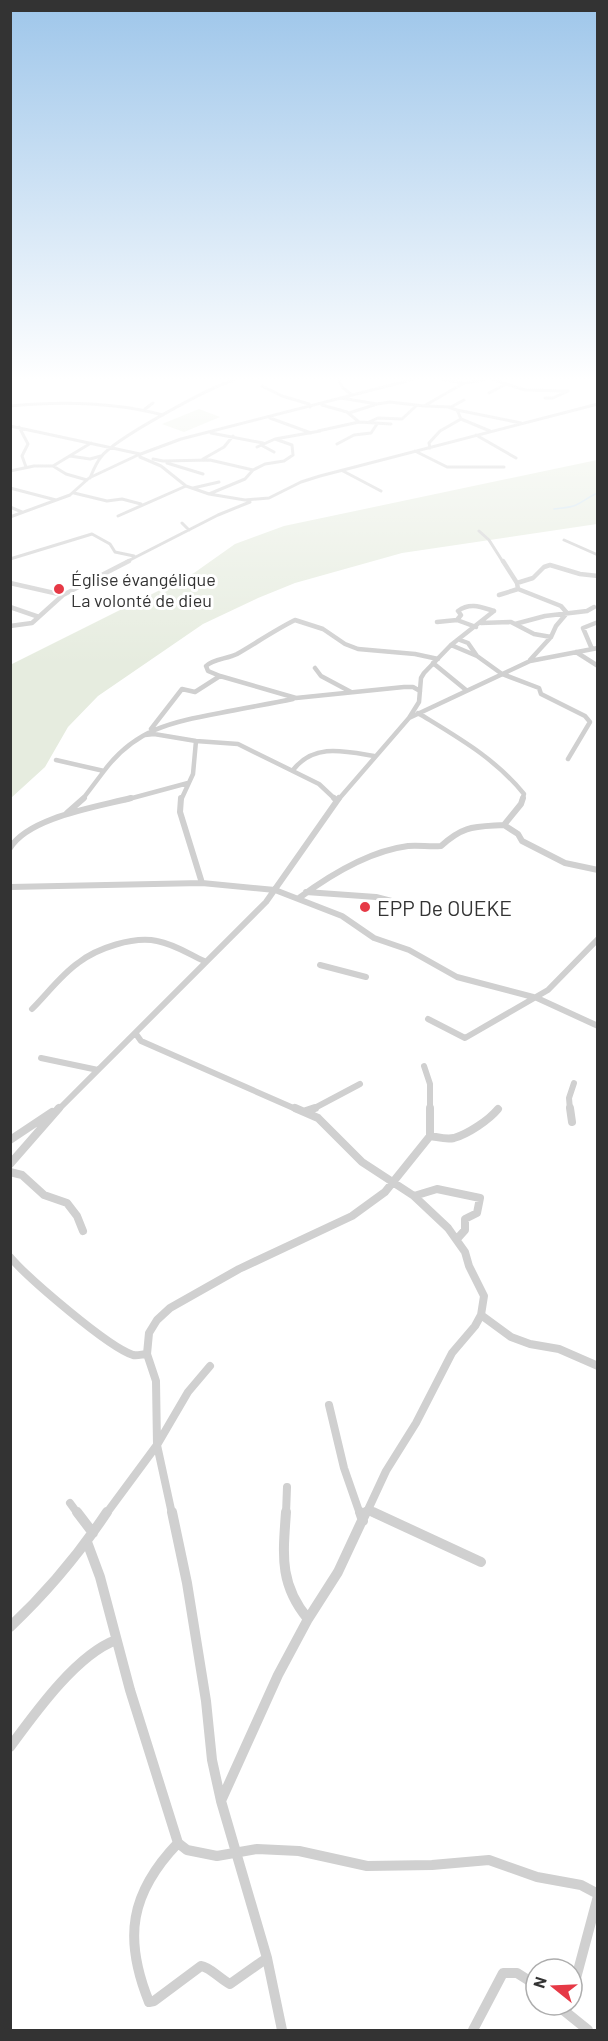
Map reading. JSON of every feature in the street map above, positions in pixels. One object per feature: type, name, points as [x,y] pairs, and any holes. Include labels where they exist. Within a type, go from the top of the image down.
[{"type":"street","points":[[71,475],[88,479],[96,475]]},
{"type":"street","points":[[10,517],[74,493],[90,475]]},
{"type":"street","points":[[173,475],[186,486],[209,494],[254,501]]},
{"type":"street","points":[[209,494],[249,475]]},
{"type":"street","points":[[10,626],[25,626],[39,617],[63,595],[218,514],[277,495],[301,482],[325,475]]},
{"type":"street","points":[[352,475],[381,491]]},
{"type":"street","points":[[192,488],[219,483]]},
{"type":"street","points":[[118,516],[186,486]]},
{"type":"street","points":[[10,488],[57,500]]},
{"type":"street","points":[[74,493],[107,501],[122,499],[141,504]]},
{"type":"street","points":[[12,508],[22,513]]},
{"type":"street","points":[[182,523],[189,530]]},
{"type":"street","points":[[479,531],[489,540],[517,586],[561,606],[567,613]]},
{"type":"street","points":[[10,559],[91,534],[110,544],[115,552],[134,556]]},
{"type":"street","points":[[564,540],[597,555]]},
{"type":"street","points":[[499,595],[533,578],[544,567],[550,565],[580,574],[597,576]]},
{"type":"street","points":[[10,583],[63,595]]},
{"type":"street","points":[[10,1164],[59,1108],[136,1034],[204,961],[239,930],[275,890],[337,801],[409,718],[419,702],[421,678],[451,645],[494,611],[476,605],[464,606],[458,611],[461,615],[457,620]]},
{"type":"street","points":[[10,607],[39,617]]},
{"type":"street","points":[[481,622],[515,624],[587,611],[594,607]]},
{"type":"street","points":[[530,661],[551,637],[556,626],[567,613]]},
{"type":"street","points":[[296,698],[220,676],[206,669],[208,663],[228,658],[296,620],[324,629],[345,644],[358,649],[415,654],[438,659]]},
{"type":"street","points":[[437,622],[457,620],[476,627]]},
{"type":"street","points":[[409,718],[530,661],[595,648],[583,628],[597,622]]},
{"type":"street","points":[[515,624],[534,634],[551,637]]},
{"type":"street","points":[[460,640],[468,643],[476,651],[477,656]]},
{"type":"street","points":[[451,645],[477,656],[502,674],[538,688],[541,694],[585,716],[590,722],[568,759]]},
{"type":"street","points":[[576,652],[597,666]]},
{"type":"street","points":[[433,663],[466,690]]},
{"type":"street","points":[[315,669],[325,678],[352,692]]},
{"type":"street","points":[[150,730],[182,689],[195,692],[220,676]]},
{"type":"street","points":[[64,816],[85,797],[111,760],[142,735],[168,723],[296,698],[404,687],[413,687],[420,691]]},
{"type":"street","points":[[418,713],[490,758],[519,787],[524,794],[521,804],[504,825]]},
{"type":"street","points":[[142,735],[154,734],[196,741],[238,744],[319,784],[337,801]]},
{"type":"street","points":[[196,741],[193,774],[182,797],[180,812],[202,884]]},
{"type":"street","points":[[293,770],[302,759],[310,754],[350,752],[374,756]]},
{"type":"street","points":[[56,760],[104,771]]},
{"type":"street","points":[[10,848],[16,838],[32,828],[64,816],[188,783]]},
{"type":"street","points":[[298,898],[342,870],[405,846],[441,846],[457,831],[474,827],[504,825],[518,834],[522,841],[547,855],[565,863],[597,870]]},
{"type":"street","points":[[10,886],[202,884],[275,890],[342,916],[374,938],[409,951],[457,977],[537,998],[597,1026]]},
{"type":"street","points":[[306,892],[376,897],[407,905]]},
{"type":"street","points":[[428,1019],[465,1038],[537,998],[566,974],[597,939]]},
{"type":"street","points":[[32,1009],[78,963],[118,946],[153,940],[204,961]]},
{"type":"street","points":[[320,965],[366,977]]},
{"type":"street","points":[[136,1034],[141,1041],[306,1111],[328,1127],[362,1162],[414,1196],[457,1239],[484,1296],[481,1315],[437,1379],[416,1423],[386,1471],[338,1572],[308,1619],[256,1721],[220,1801]]},
{"type":"street","points":[[41,1058],[98,1070]]},
{"type":"street","points":[[282,2031],[267,1958],[220,1801],[212,1760],[206,1701],[187,1583],[157,1445],[156,1382],[147,1354],[149,1334],[157,1320],[170,1308],[239,1269],[352,1216],[385,1192],[430,1136],[430,1084],[424,1066]]},
{"type":"street","points":[[572,1122],[569,1098],[574,1083]]},
{"type":"street","points":[[306,1111],[322,1107],[339,1094],[360,1084]]},
{"type":"street","points":[[10,1140],[31,1124],[59,1108]]},
{"type":"street","points":[[430,1136],[459,1138],[475,1125],[488,1121],[498,1109]]},
{"type":"street","points":[[10,1172],[22,1175],[44,1195],[67,1203],[77,1216],[83,1231]]},
{"type":"street","points":[[414,1196],[438,1190],[474,1194],[480,1198],[477,1213],[465,1219],[465,1230],[457,1239]]},
{"type":"street","points":[[10,1257],[93,1329],[134,1356],[147,1354]]},
{"type":"street","points":[[481,1315],[511,1337],[530,1344],[559,1349],[597,1366]]},
{"type":"street","points":[[10,1627],[30,1608],[87,1542],[115,1500],[157,1445],[189,1392],[210,1366]]},
{"type":"street","points":[[329,1405],[344,1468],[363,1521]]},
{"type":"street","points":[[287,1487],[285,1581],[298,1609],[308,1619]]},
{"type":"street","points":[[70,1503],[93,1533]]},
{"type":"street","points":[[368,1510],[397,1526],[481,1562]]},
{"type":"street","points":[[87,1542],[104,1583],[116,1640],[177,1843],[187,1850],[217,1856],[235,1851],[257,1849],[299,1851],[367,1866],[432,1865],[489,1860],[537,1877],[581,1886],[597,1895],[581,1957]]},
{"type":"street","points":[[10,1747],[58,1686],[100,1646],[116,1640]]},
{"type":"street","points":[[177,1843],[167,1852],[144,1887],[137,1903],[134,1920],[135,1967],[149,2002],[154,2001],[201,1966],[208,1967],[217,1977],[230,1984],[267,1958]]},
{"type":"street","points":[[473,2031],[503,1974],[517,1973],[524,1977]]},
{"type":"street","points":[[575,2017],[588,2031]]},
{"type":"shaded area","points":[[525,475],[597,475],[597,524],[402,553],[295,583],[203,624],[98,696],[68,727],[45,767],[11,798],[10,665],[194,573],[235,544],[284,526]]},
{"type":"waterway","points":[[554,509],[574,506],[598,493]]},
{"type":"place","name":"Église évangélique La volonté de dieu","points":[[59,589]]},
{"type":"place","name":"EPP De OUEKE","points":[[365,907]]}]
